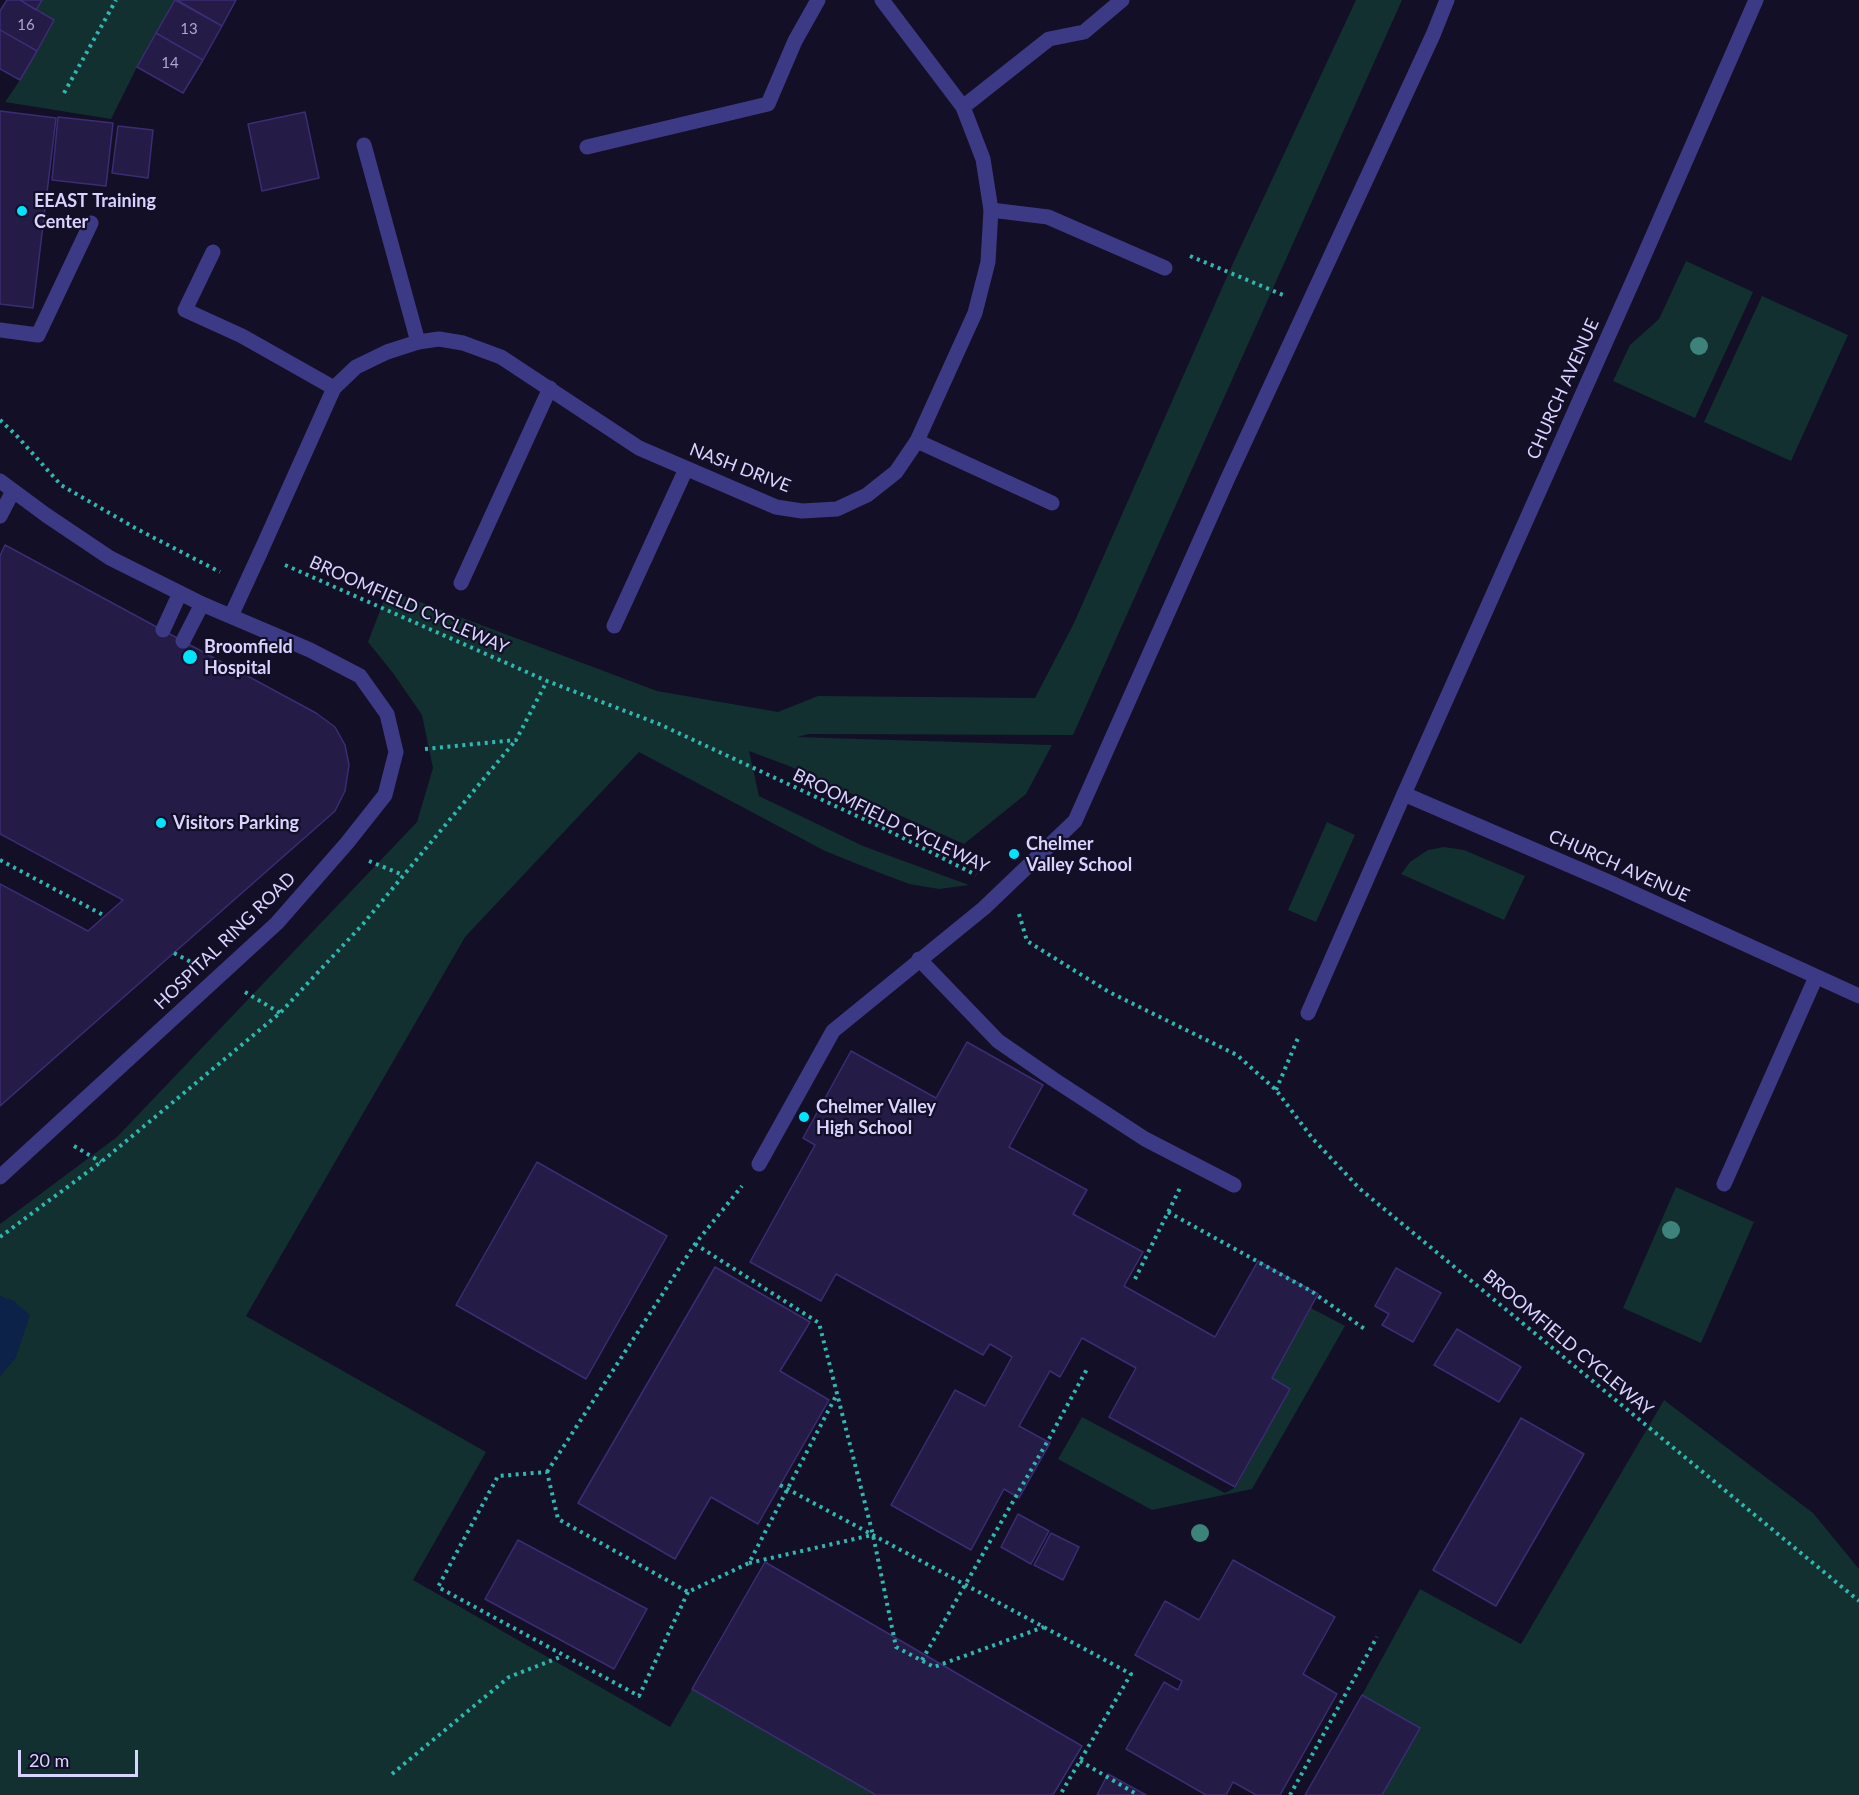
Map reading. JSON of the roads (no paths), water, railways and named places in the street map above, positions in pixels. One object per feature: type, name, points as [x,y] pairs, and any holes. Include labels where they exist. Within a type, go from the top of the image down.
[{"type":"street","points":[[587,147],[768,104],[795,41],[818,0]]},
{"type":"street","name":"NASH DRIVE","points":[[231,616],[334,388],[356,367],[387,352],[418,342],[439,339],[463,343],[501,357],[639,448],[776,507],[802,511],[837,509],[867,495],[896,472],[917,441],[975,313],[988,262],[991,210],[983,159],[963,107],[882,0]]},
{"type":"street","points":[[963,107],[1049,39],[1084,32],[1122,0]]},
{"type":"street","points":[[759,1164],[833,1031],[984,908],[1075,821],[1227,480],[1433,35],[1447,0]]},
{"type":"street","name":"CHURCH AVENUE","points":[[1308,1013],[1756,0]]},
{"type":"street","points":[[364,144],[418,342]]},
{"type":"street","points":[[991,210],[1048,217],[1165,268]]},
{"type":"street","points":[[0,330],[38,335],[91,223]]},
{"type":"street","points":[[213,252],[185,310],[242,336],[334,388]]},
{"type":"street","points":[[461,582],[550,388]]},
{"type":"street","points":[[917,441],[1052,503]]},
{"type":"street","points":[[614,626],[686,469]]},
{"type":"street","name":"HOSPITAL RING ROAD","points":[[0,481],[45,515],[110,558],[202,604],[310,650],[360,676],[387,714],[396,752],[385,795],[347,843],[277,923],[0,1177]]},
{"type":"street","points":[[0,516],[13,491]]},
{"type":"street","points":[[163,630],[180,593]]},
{"type":"street","points":[[183,641],[202,604]]},
{"type":"street","name":"CHURCH AVENUE","points":[[1404,794],[1611,883],[1859,996]]},
{"type":"street","points":[[919,959],[998,1041],[1053,1080],[1145,1139],[1234,1185]]},
{"type":"street","points":[[1724,1184],[1816,977]]},
{"type":"water","points":[[0,1296],[14,1301],[30,1315],[16,1357],[0,1376]]},
{"type":"place","name":"EEAST Training Center","points":[[22,211]]},
{"type":"place","name":"Broomfield Hospital","points":[[190,657]]},
{"type":"place","name":"Visitors Parking","points":[[161,823]]},
{"type":"place","name":"Chelmer Valley School","points":[[1014,854]]},
{"type":"place","name":"Chelmer Valley High School","points":[[804,1117]]}]
